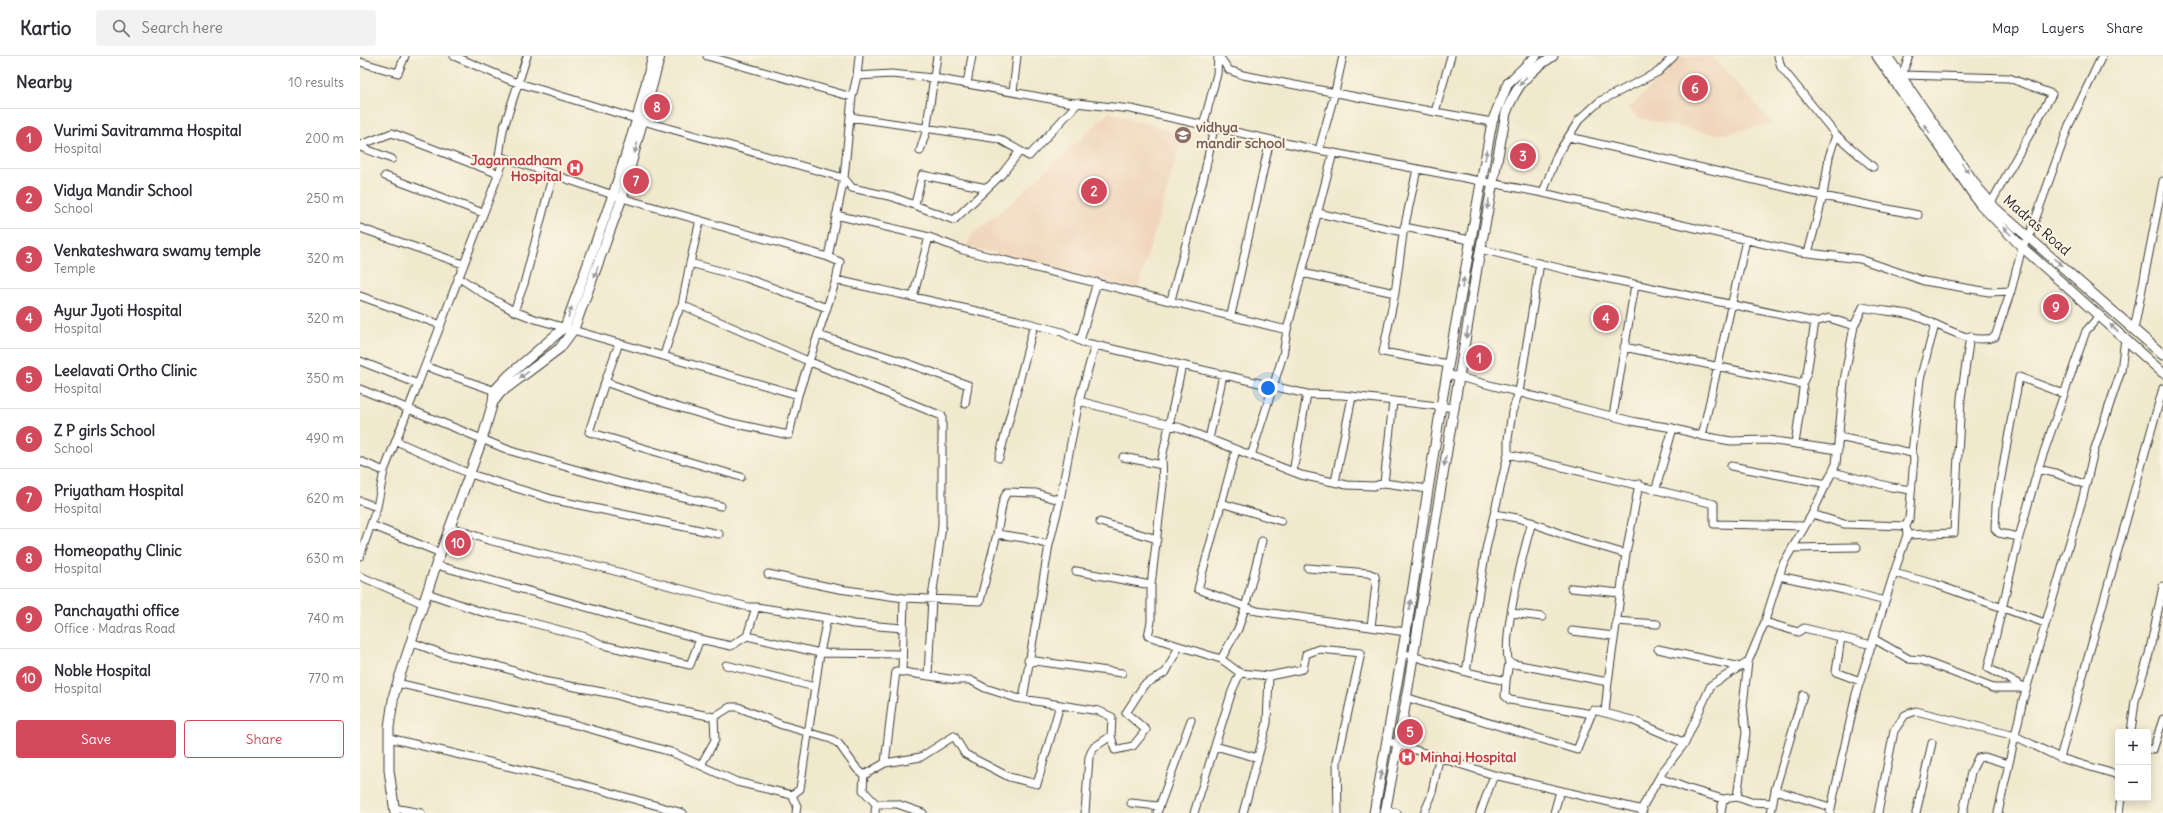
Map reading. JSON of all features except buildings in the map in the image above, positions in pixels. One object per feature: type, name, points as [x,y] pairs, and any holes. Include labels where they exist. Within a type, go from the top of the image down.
[{"type":"main road","points":[[640,120],[653,56]]},
{"type":"main road","points":[[497,392],[560,348],[574,330],[660,56]]},
{"type":"main road","points":[[1374,813],[1406,632],[1448,364],[1492,122],[1508,83],[1536,56]]},
{"type":"main road","points":[[1385,811],[1399,745],[1405,697],[1455,408],[1480,249],[1506,112],[1512,95],[1523,79],[1553,56]]},
{"type":"main road","points":[[1876,56],[1980,204],[2022,247],[2100,315],[2163,373]]},
{"type":"main road","name":"Madras Road","points":[[1887,56],[1902,75],[1978,188],[1991,203],[2016,229],[2029,237],[2163,355]]},
{"type":"main road","points":[[394,811],[389,770],[389,738],[394,694],[436,565],[482,440],[493,402],[497,392],[508,376],[565,327],[617,196]]},
{"type":"street","points":[[360,62],[398,73],[405,56]]},
{"type":"street","points":[[454,56],[519,83],[640,120],[844,178],[852,188],[893,197],[915,204],[954,220],[1002,174],[1020,151]]},
{"type":"street","points":[[360,556],[377,507],[384,472],[499,174],[502,165],[499,156],[503,130],[527,56]]},
{"type":"street","points":[[707,56],[852,97]]},
{"type":"street","points":[[828,257],[844,178],[852,97],[857,76],[859,56]]},
{"type":"street","points":[[920,151],[926,128],[937,56]]},
{"type":"street","points":[[967,83],[972,56]]},
{"type":"street","points":[[1013,92],[1017,56]]},
{"type":"street","points":[[1219,56],[1229,70],[1243,75],[1492,122]]},
{"type":"street","points":[[1203,126],[1217,74],[1219,56]]},
{"type":"street","points":[[1320,150],[1335,93],[1342,56]]},
{"type":"street","points":[[1435,112],[1451,56]]},
{"type":"street","points":[[1543,193],[1557,155],[1579,120],[1600,101],[1658,72],[1674,56]]},
{"type":"street","points":[[1778,56],[1781,68],[1836,135],[1873,167]]},
{"type":"street","points":[[1909,56],[1902,75],[2008,78],[2052,94],[1991,203]]},
{"type":"street","points":[[1737,797],[1746,733],[1743,705],[1748,662],[1765,622],[1783,564],[1812,514],[1836,464],[1844,381],[1854,326],[1863,307],[1878,311],[1908,314],[1935,325],[1984,340],[1995,337],[2011,291],[2022,247],[2029,237],[2069,125],[2102,56]]},
{"type":"street","points":[[857,76],[892,74],[934,78],[1078,103],[1131,109],[1203,126],[1333,153],[1492,182],[1808,253],[1860,259],[1924,281],[1956,288],[1989,292],[2011,291]]},
{"type":"street","points":[[850,117],[999,139],[1029,156],[1078,103]]},
{"type":"street","points":[[1171,300],[1204,176],[1214,128]]},
{"type":"street","points":[[360,146],[392,133],[499,174]]},
{"type":"street","points":[[1808,253],[1823,196],[1829,157],[1836,135]]},
{"type":"street","points":[[1569,137],[1823,196],[1918,215]]},
{"type":"street","points":[[1231,316],[1270,140]]},
{"type":"street","points":[[360,146],[392,159]]},
{"type":"street","points":[[1251,456],[1283,354],[1287,330],[1333,153]]},
{"type":"street","points":[[499,156],[617,196],[828,257],[840,262],[836,280],[798,395],[789,435],[732,423],[681,408],[605,382]]},
{"type":"street","points":[[1417,169],[1404,230],[1395,293],[1383,352],[1448,364]]},
{"type":"street","points":[[514,311],[524,284],[553,174]]},
{"type":"street","points":[[915,204],[922,175],[987,188]]},
{"type":"street","points":[[385,176],[483,213]]},
{"type":"street","points":[[2134,330],[2163,181]]},
{"type":"street","points":[[1318,213],[1404,230],[1470,240]]},
{"type":"street","points":[[836,215],[929,237],[963,250],[1171,300],[1287,330]]},
{"type":"street","points":[[664,355],[676,316],[682,305],[700,220]]},
{"type":"street","points":[[360,228],[463,264]]},
{"type":"street","points":[[912,298],[929,237]]},
{"type":"street","points":[[1702,436],[1746,240]]},
{"type":"street","points":[[1480,249],[1635,285],[1732,305],[1815,322],[1830,318],[1854,326]]},
{"type":"street","points":[[690,263],[742,277],[827,308]]},
{"type":"street","points":[[1466,672],[1486,549],[1508,454],[1508,439],[1512,412],[1519,392],[1540,263]]},
{"type":"street","points":[[1302,273],[1395,293]]},
{"type":"street","points":[[458,277],[514,311],[535,319],[664,355],[798,395]]},
{"type":"street","points":[[836,280],[1034,325],[1062,332],[1080,341],[1095,345],[1273,388],[1307,394],[1342,395],[1455,408]]},
{"type":"street","points":[[1080,341],[1097,282]]},
{"type":"street","points":[[1612,416],[1635,285]]},
{"type":"street","points":[[360,296],[441,326]]},
{"type":"street","points":[[682,305],[809,361],[942,416],[942,526],[932,598],[928,676]]},
{"type":"street","points":[[2026,688],[1988,668],[2001,608],[2038,470],[2086,331],[2100,315]]},
{"type":"street","points":[[1795,444],[1803,389],[1802,384],[1807,373],[1815,322]]},
{"type":"street","points":[[999,458],[1034,325]]},
{"type":"street","points":[[1775,790],[1830,810],[1860,681],[1907,535],[1906,526],[1910,519],[1914,458],[1912,453],[1920,379],[1935,325]]},
{"type":"street","points":[[818,335],[901,361],[968,385],[965,404]]},
{"type":"street","points":[[1907,535],[1954,533],[1961,398],[1970,336]]},
{"type":"street","points":[[1998,813],[2026,688],[2086,485],[2094,451],[2121,371],[2125,338]]},
{"type":"street","points":[[619,343],[605,382],[590,432],[741,477]]},
{"type":"street","points":[[1023,699],[1028,660],[1079,401],[1095,345]]},
{"type":"street","points":[[1624,347],[1718,365],[1802,384]]},
{"type":"street","points":[[360,361],[418,384]]},
{"type":"street","points":[[1182,365],[1168,424],[1162,465],[1163,485],[1151,584],[1148,636],[1221,659],[1240,673],[1269,676],[1303,669],[1306,654],[1319,649],[1361,652],[1337,762],[1338,813]]},
{"type":"street","points":[[425,366],[497,392]]},
{"type":"street","points":[[1447,374],[1612,416],[1672,428],[1702,436],[1731,441],[1768,440],[1838,450]]},
{"type":"street","points":[[1209,438],[1223,375]]},
{"type":"street","points":[[2019,537],[1999,533],[1995,528],[1996,505],[2019,377],[2064,394]]},
{"type":"street","points":[[2060,758],[2163,388]]},
{"type":"street","points":[[360,389],[482,440],[555,465],[721,506]]},
{"type":"street","points":[[1293,472],[1307,394]]},
{"type":"street","points":[[1335,482],[1352,397]]},
{"type":"street","points":[[1079,401],[1168,424],[1209,438],[1293,472],[1335,482],[1374,486],[1384,484],[1428,489]]},
{"type":"street","points":[[1384,484],[1394,402]]},
{"type":"street","points":[[1656,488],[1672,428]]},
{"type":"street","points":[[1839,437],[1912,453]]},
{"type":"street","points":[[396,441],[470,474],[556,500],[719,534]]},
{"type":"street","points":[[1236,450],[1198,589],[1245,608],[1406,632]]},
{"type":"street","points":[[1508,454],[1656,488],[1714,504],[1714,524],[1804,526]]},
{"type":"street","points":[[1123,456],[1162,465]]},
{"type":"street","points":[[360,461],[384,472]]},
{"type":"street","points":[[1731,466],[1827,484]]},
{"type":"street","points":[[2038,470],[2055,473],[2086,485]]},
{"type":"street","points":[[1833,472],[1891,487],[1911,490]]},
{"type":"street","points":[[1604,713],[1620,593],[1639,484]]},
{"type":"street","points":[[768,574],[839,589],[904,598],[980,601],[998,534],[1003,500],[1007,492],[1036,493],[1059,500]]},
{"type":"street","points":[[360,502],[377,507]]},
{"type":"street","points":[[1221,503],[1281,521]]},
{"type":"street","points":[[1495,514],[1532,522],[1572,538],[1626,554]]},
{"type":"street","points":[[1812,514],[1844,524],[1906,526]]},
{"type":"street","points":[[1100,522],[1157,538]]},
{"type":"street","points":[[1532,522],[1524,548],[1508,638],[1507,657],[1509,663],[1505,696],[1510,700],[1592,714]]},
{"type":"street","points":[[370,525],[441,553]]},
{"type":"street","points":[[450,527],[488,540],[611,570],[748,607],[827,618],[853,624],[903,628]]},
{"type":"street","points":[[998,534],[1024,538],[1050,545]]},
{"type":"street","points":[[1221,659],[1238,630],[1262,541]]},
{"type":"street","points":[[1792,548],[1857,547]]},
{"type":"street","points":[[436,565],[700,639],[731,646],[747,636],[756,607]]},
{"type":"street","points":[[1308,568],[1368,573],[1375,576],[1376,584],[1371,627]]},
{"type":"street","points":[[1076,572],[1151,584]]},
{"type":"street","points":[[1894,573],[1935,584],[2046,623]]},
{"type":"street","points":[[360,576],[424,604]]},
{"type":"street","points":[[1779,576],[1844,590],[1885,601]]},
{"type":"street","points":[[2131,729],[2135,701],[2149,654],[2163,586]]},
{"type":"street","points":[[1571,588],[1620,593]]},
{"type":"street","points":[[427,593],[482,612],[525,621],[586,637],[603,645],[690,665],[700,639]]},
{"type":"street","points":[[902,672],[904,598]]},
{"type":"street","points":[[1512,613],[1542,617]]},
{"type":"street","points":[[792,795],[800,789],[814,688],[827,618]]},
{"type":"street","points":[[1616,621],[1657,624]]},
{"type":"street","points":[[1765,622],[1798,632],[1804,628],[1841,637],[1873,642],[1910,659],[1921,660],[1993,688],[2026,688]]},
{"type":"street","points":[[1572,631],[1614,636]]},
{"type":"street","points":[[747,636],[820,654],[902,654]]},
{"type":"street","points":[[1841,637],[1836,672],[1860,681]]},
{"type":"street","points":[[411,642],[442,654],[502,667],[542,680],[613,694],[639,702],[714,717],[730,707],[738,707],[808,733],[831,739],[839,744],[857,770],[864,775]]},
{"type":"street","points":[[885,763],[896,671],[956,680],[970,680],[984,688],[1023,699],[1099,711],[1112,717],[1110,736],[1115,750],[1133,746],[1146,730],[1126,713],[1144,685],[1166,672],[1179,646]]},
{"type":"street","points":[[1658,649],[1741,667]]},
{"type":"street","points":[[1402,653],[1466,672],[1506,681]]},
{"type":"street","points":[[1028,660],[1122,673]]},
{"type":"street","points":[[1387,741],[1494,775],[1642,811],[1660,778],[1685,743],[1711,685],[1748,662]]},
{"type":"street","points":[[1509,663],[1608,682]]},
{"type":"street","points":[[726,665],[814,688]]},
{"type":"street","points":[[1194,813],[1232,691],[1240,673]]},
{"type":"street","points":[[1243,813],[1267,723],[1269,676]]},
{"type":"street","points":[[398,682],[577,725],[671,752],[737,782],[792,795]]},
{"type":"street","points":[[1772,813],[1772,803],[1775,790],[1803,695]]},
{"type":"street","points":[[1405,697],[1577,750],[1593,710],[1632,720],[1685,743]]},
{"type":"street","points":[[864,775],[885,763],[921,756],[954,736],[965,754],[1009,777],[1036,784],[1060,705]]},
{"type":"street","points":[[1878,813],[1894,731],[1905,716],[1916,711],[2015,736],[2060,758],[2115,773]]},
{"type":"street","points":[[701,765],[715,740],[714,717]]},
{"type":"street","points":[[2151,750],[2153,750],[2163,719]]},
{"type":"street","points":[[1131,803],[1157,810],[1175,766],[1191,720]]},
{"type":"street","points":[[1085,813],[1089,757],[1093,748],[1110,736]]},
{"type":"street","points":[[389,738],[569,781],[683,813]]},
{"type":"street","points":[[1916,813],[1932,743]]},
{"type":"street","points":[[1215,746],[1258,758]]},
{"type":"street","points":[[1963,813],[1971,772],[1978,758],[1985,757],[2008,764]]},
{"type":"street","points":[[1424,813],[1431,797],[1440,759]]},
{"type":"street","points":[[864,775],[863,790],[876,804],[897,804],[923,813]]},
{"type":"street","points":[[1480,813],[1494,775]]},
{"type":"street","points":[[1660,778],[1689,789],[1724,799],[1737,797],[1751,802],[1772,803]]},
{"type":"street","points":[[1554,813],[1560,791]]},
{"type":"street","points":[[792,795],[797,806],[796,813]]},
{"type":"street","points":[[1721,813],[1724,799]]},
{"type":"street","points":[[2118,813],[2120,801]]},
{"type":"street","points":[[875,813],[876,804]]},
{"type":"street","points":[[394,811],[421,813]]},
{"type":"street","points":[[1385,811],[1397,813]]},
{"type":"shaded area","points":[[1682,56],[1712,56],[1772,123],[1719,135],[1638,118],[1629,108]]},
{"type":"shaded area","points":[[1109,112],[1183,135],[1138,289],[966,246],[973,234],[1013,201]]},
{"type":"place","name":"Z P girls School","points":[[1695,88]]},
{"type":"place","name":"Homeopathy Clinic","points":[[657,107]]},
{"type":"place","name":"vidhya mandir school","points":[[1183,135]]},
{"type":"place","name":"Venkateshwara swamy temple","points":[[1523,156]]},
{"type":"place","name":"Jagannadham Hospital","points":[[575,168]]},
{"type":"place","name":"Priyatham Hospital","points":[[636,181]]},
{"type":"place","name":"Vidya Mandir School","points":[[1094,191]]},
{"type":"place","name":"Panchayathi office","points":[[2056,307]]},
{"type":"place","name":"Ayur Jyoti Hospital","points":[[1606,318]]},
{"type":"place","name":"Vurimi Savitramma Hospital","points":[[1479,358]]},
{"type":"place","name":"Noble Hospital","points":[[458,543]]},
{"type":"place","name":"Leelavati Ortho Clinic","points":[[1410,732]]},
{"type":"place","name":"Minhaj Hospital","points":[[1407,757]]}]
